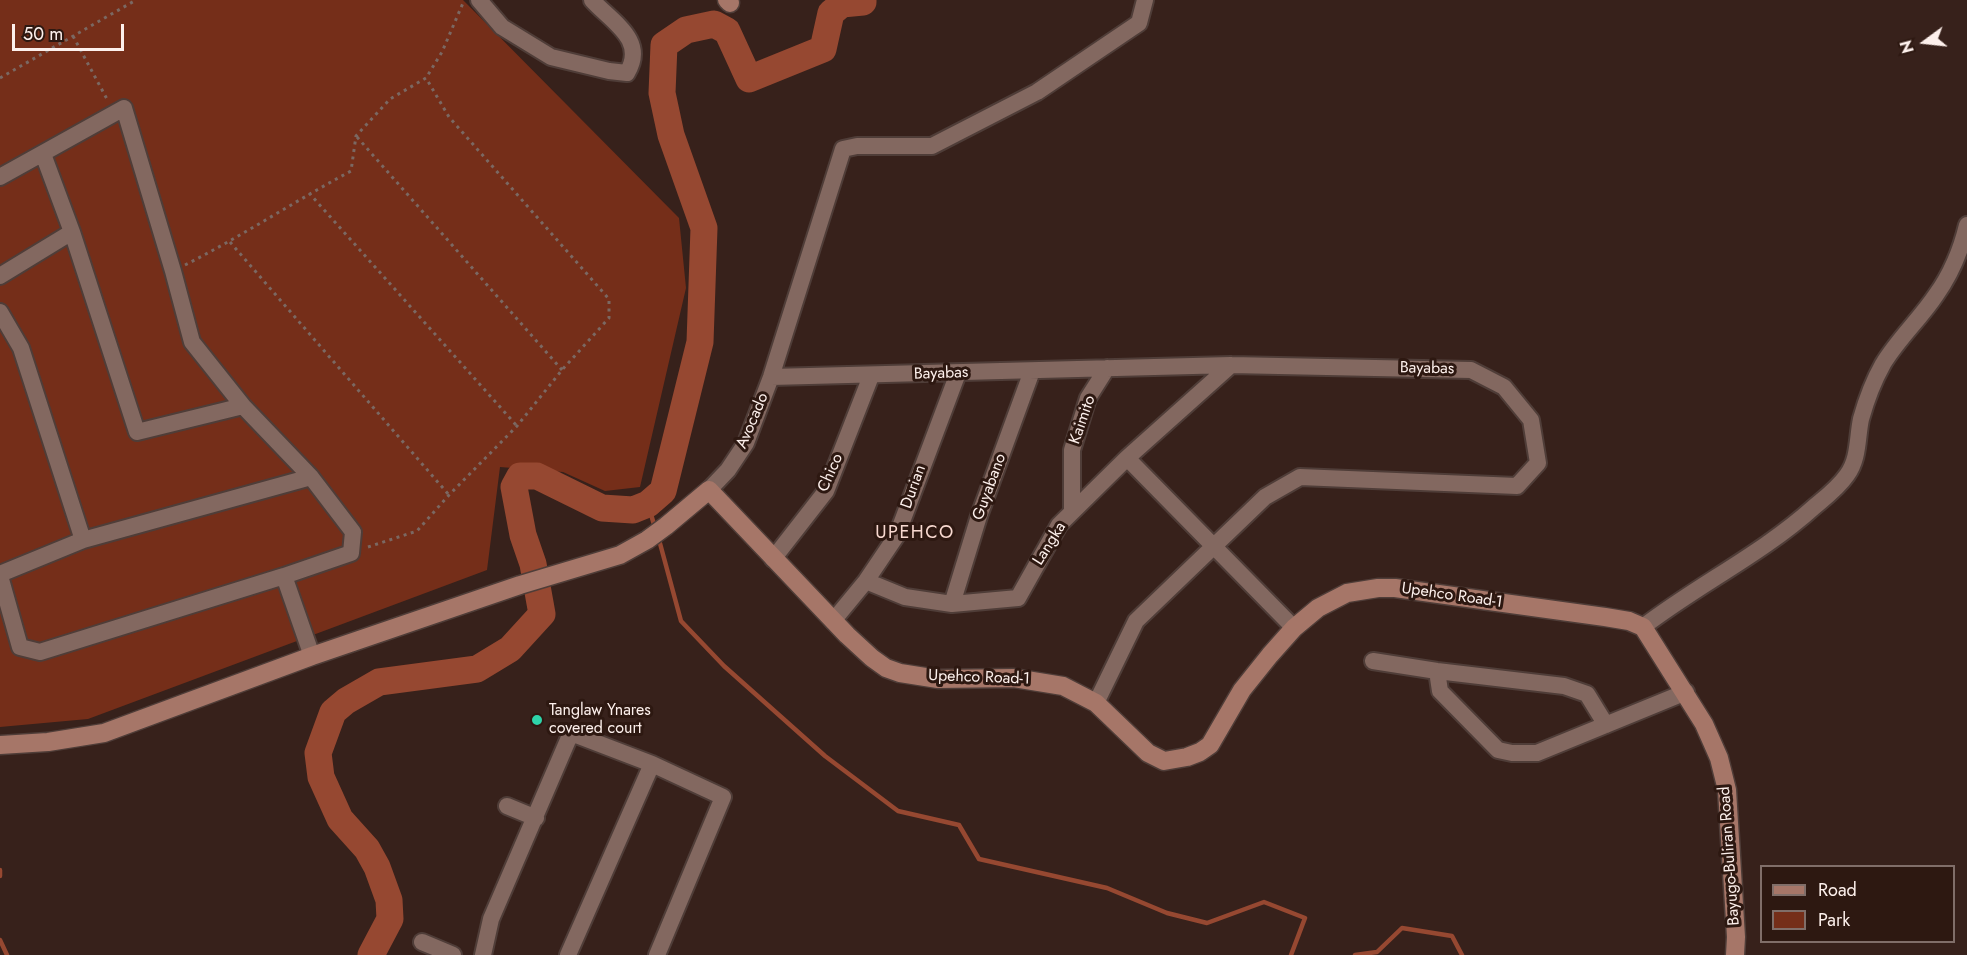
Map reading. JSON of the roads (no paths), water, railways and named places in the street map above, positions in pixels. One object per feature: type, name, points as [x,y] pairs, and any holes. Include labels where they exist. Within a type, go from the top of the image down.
[{"type":"street","points":[[478,0],[502,27],[551,57],[627,73],[633,62],[634,50],[631,40],[592,0]]},
{"type":"street","name":"Avocado","points":[[709,490],[728,470],[746,443],[771,377],[843,149],[857,146],[932,146],[1037,92],[1139,23],[1145,0]]},
{"type":"street","points":[[0,177],[124,108],[192,342],[243,406],[311,477],[353,532],[351,553],[40,652],[20,647],[0,575],[83,540],[311,477]]},
{"type":"street","points":[[42,154],[72,232],[137,432],[243,406]]},
{"type":"street","points":[[1437,671],[1440,691],[1498,750],[1512,753],[1537,753],[1686,692],[1643,627],[1690,593],[1764,548],[1800,520],[1847,475],[1854,462],[1861,420],[1883,364],[1936,296],[1950,273],[1960,251],[1967,225]]},
{"type":"street","points":[[0,276],[72,232]]},
{"type":"street","points":[[0,312],[21,348],[83,540]]},
{"type":"street","name":"Bayabas","points":[[771,377],[1231,365],[1471,370],[1504,387],[1532,420],[1538,463],[1517,486],[1300,477],[1265,497],[1136,621],[1096,703]]},
{"type":"street","name":"Langka","points":[[866,580],[905,597],[952,604],[1018,598],[1059,525],[1127,458],[1231,365]]},
{"type":"street","name":"Kaimito","points":[[1072,512],[1072,450],[1088,398],[1107,368]]},
{"type":"street","name":"Guyabano","points":[[952,604],[979,516],[1032,371]]},
{"type":"street","name":"Durian","points":[[833,621],[866,580],[897,535],[958,373]]},
{"type":"street","name":"Chico","points":[[773,559],[826,491],[871,376]]},
{"type":"street","points":[[1127,458],[1294,628]]},
{"type":"street","points":[[0,745],[48,742],[104,733],[312,656],[520,585],[620,555],[647,540],[709,490]]},
{"type":"street","name":"Upehco Road-1","points":[[709,490],[833,621],[872,658],[886,668],[900,673],[938,679],[1014,678],[1063,686],[1096,703],[1148,753],[1164,761],[1187,757],[1210,745],[1242,690],[1294,628],[1318,608],[1347,593],[1395,588],[1605,617],[1629,621],[1643,627]]},
{"type":"street","points":[[284,576],[312,656]]},
{"type":"street","points":[[1373,661],[1564,686],[1587,694],[1606,725]]},
{"type":"street","name":"Bayugo-Buliran Road","points":[[1686,692],[1719,758],[1727,790],[1736,937],[1734,955]]},
{"type":"street","points":[[483,955],[491,919],[571,733],[652,764],[723,796],[657,955]]},
{"type":"street","points":[[568,955],[652,764]]},
{"type":"street","points":[[507,806],[536,818]]},
{"type":"street","points":[[422,942],[453,955]]},
{"type":"waterway","points":[[371,955],[390,919],[389,900],[377,867],[367,849],[340,819],[321,777],[318,753],[333,712],[346,701],[379,682],[477,669],[510,649],[542,614],[533,564],[523,535],[514,487],[520,476],[537,476],[602,508],[633,510],[648,504],[663,491],[700,342],[704,228],[671,135],[662,93],[664,45],[686,30],[714,24],[727,31],[749,79],[823,49],[831,13],[842,4],[863,2],[863,0]]},
{"type":"waterway","points":[[648,504],[655,528]]},
{"type":"waterway","points":[[658,536],[681,621],[724,666],[825,756],[898,811],[959,825],[979,859],[1107,888],[1167,913],[1207,923],[1264,902],[1305,918],[1291,955]]},
{"type":"waterway","points":[[0,870],[0,876]]},
{"type":"waterway","points":[[1355,955],[1377,952],[1402,928],[1452,936],[1462,955]]},
{"type":"waterway","points":[[0,940],[7,955]]},
{"type":"place","name":"Tanglaw Ynares covered court","points":[[537,720]]},
{"type":"district","name":"UPEHCO","points":[[915,534]]}]
